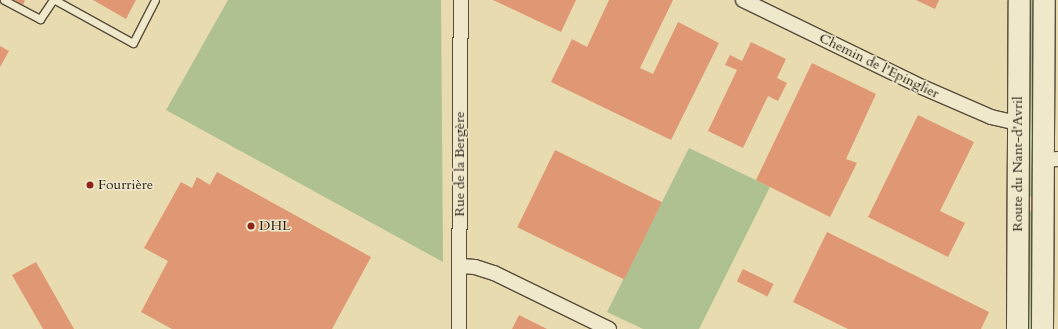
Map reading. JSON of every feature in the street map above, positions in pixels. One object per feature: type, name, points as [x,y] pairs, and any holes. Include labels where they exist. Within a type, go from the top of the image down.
[{"type":"main road","name":"Route du Nant-d'Avril","points":[[1017,329],[1019,0]]},
{"type":"main road","name":"Route du Nant-d'Avril","points":[[1042,329],[1051,160],[1044,0]]},
{"type":"street","name":"Rue de la Bergère","points":[[459,329],[461,0]]},
{"type":"street","name":"Chemin de l'Epinglier","points":[[743,0],[922,87],[991,117],[1018,123]]},
{"type":"street","points":[[460,266],[475,267],[494,273],[609,329]]},
{"type":"lane","points":[[4,0],[40,19],[54,0],[133,43],[155,0]]},
{"type":"green space","points":[[228,0],[441,0],[443,262],[166,110]]},
{"type":"green space","points":[[1029,0],[1033,0],[1033,197],[1029,197]]},
{"type":"green space","points":[[689,148],[770,187],[699,329],[643,329],[607,312]]},
{"type":"green space","points":[[1028,211],[1033,211],[1033,329],[1028,329]]},
{"type":"building","points":[[14,0],[25,0],[23,5]]},
{"type":"building","points":[[93,0],[136,0],[126,19]]},
{"type":"building","points":[[493,0],[576,0],[561,32]]},
{"type":"building","points":[[609,0],[673,0],[640,68],[653,74],[678,22],[719,43],[671,140],[551,82],[572,39],[587,47]]},
{"type":"building","points":[[916,0],[939,0],[935,9]]},
{"type":"building","points":[[751,42],[786,59],[777,78],[787,83],[778,101],[768,96],[743,148],[708,131],[737,70],[725,65],[730,55],[742,61]]},
{"type":"building","points":[[0,46],[9,51],[0,67]]},
{"type":"building","points":[[812,63],[876,94],[846,159],[857,163],[830,217],[756,180]]},
{"type":"building","points":[[918,115],[974,142],[940,211],[965,223],[948,257],[868,217]]},
{"type":"building","points":[[555,150],[662,202],[624,279],[517,227]]},
{"type":"building","name":"DHL","points":[[217,172],[371,257],[332,329],[172,329],[141,312],[168,261],[144,248],[181,182],[192,188],[197,177],[210,185]]},
{"type":"building","points":[[827,232],[989,312],[981,329],[848,329],[793,302]]},
{"type":"building","points":[[36,262],[74,329],[43,329],[12,275]]},
{"type":"building","points":[[743,269],[774,284],[767,296],[737,282]]},
{"type":"building","points":[[519,315],[547,329],[512,329]]},
{"type":"place","name":"Fourrière","points":[[90,185]]},
{"type":"place","name":"DHL","points":[[251,226]]}]
